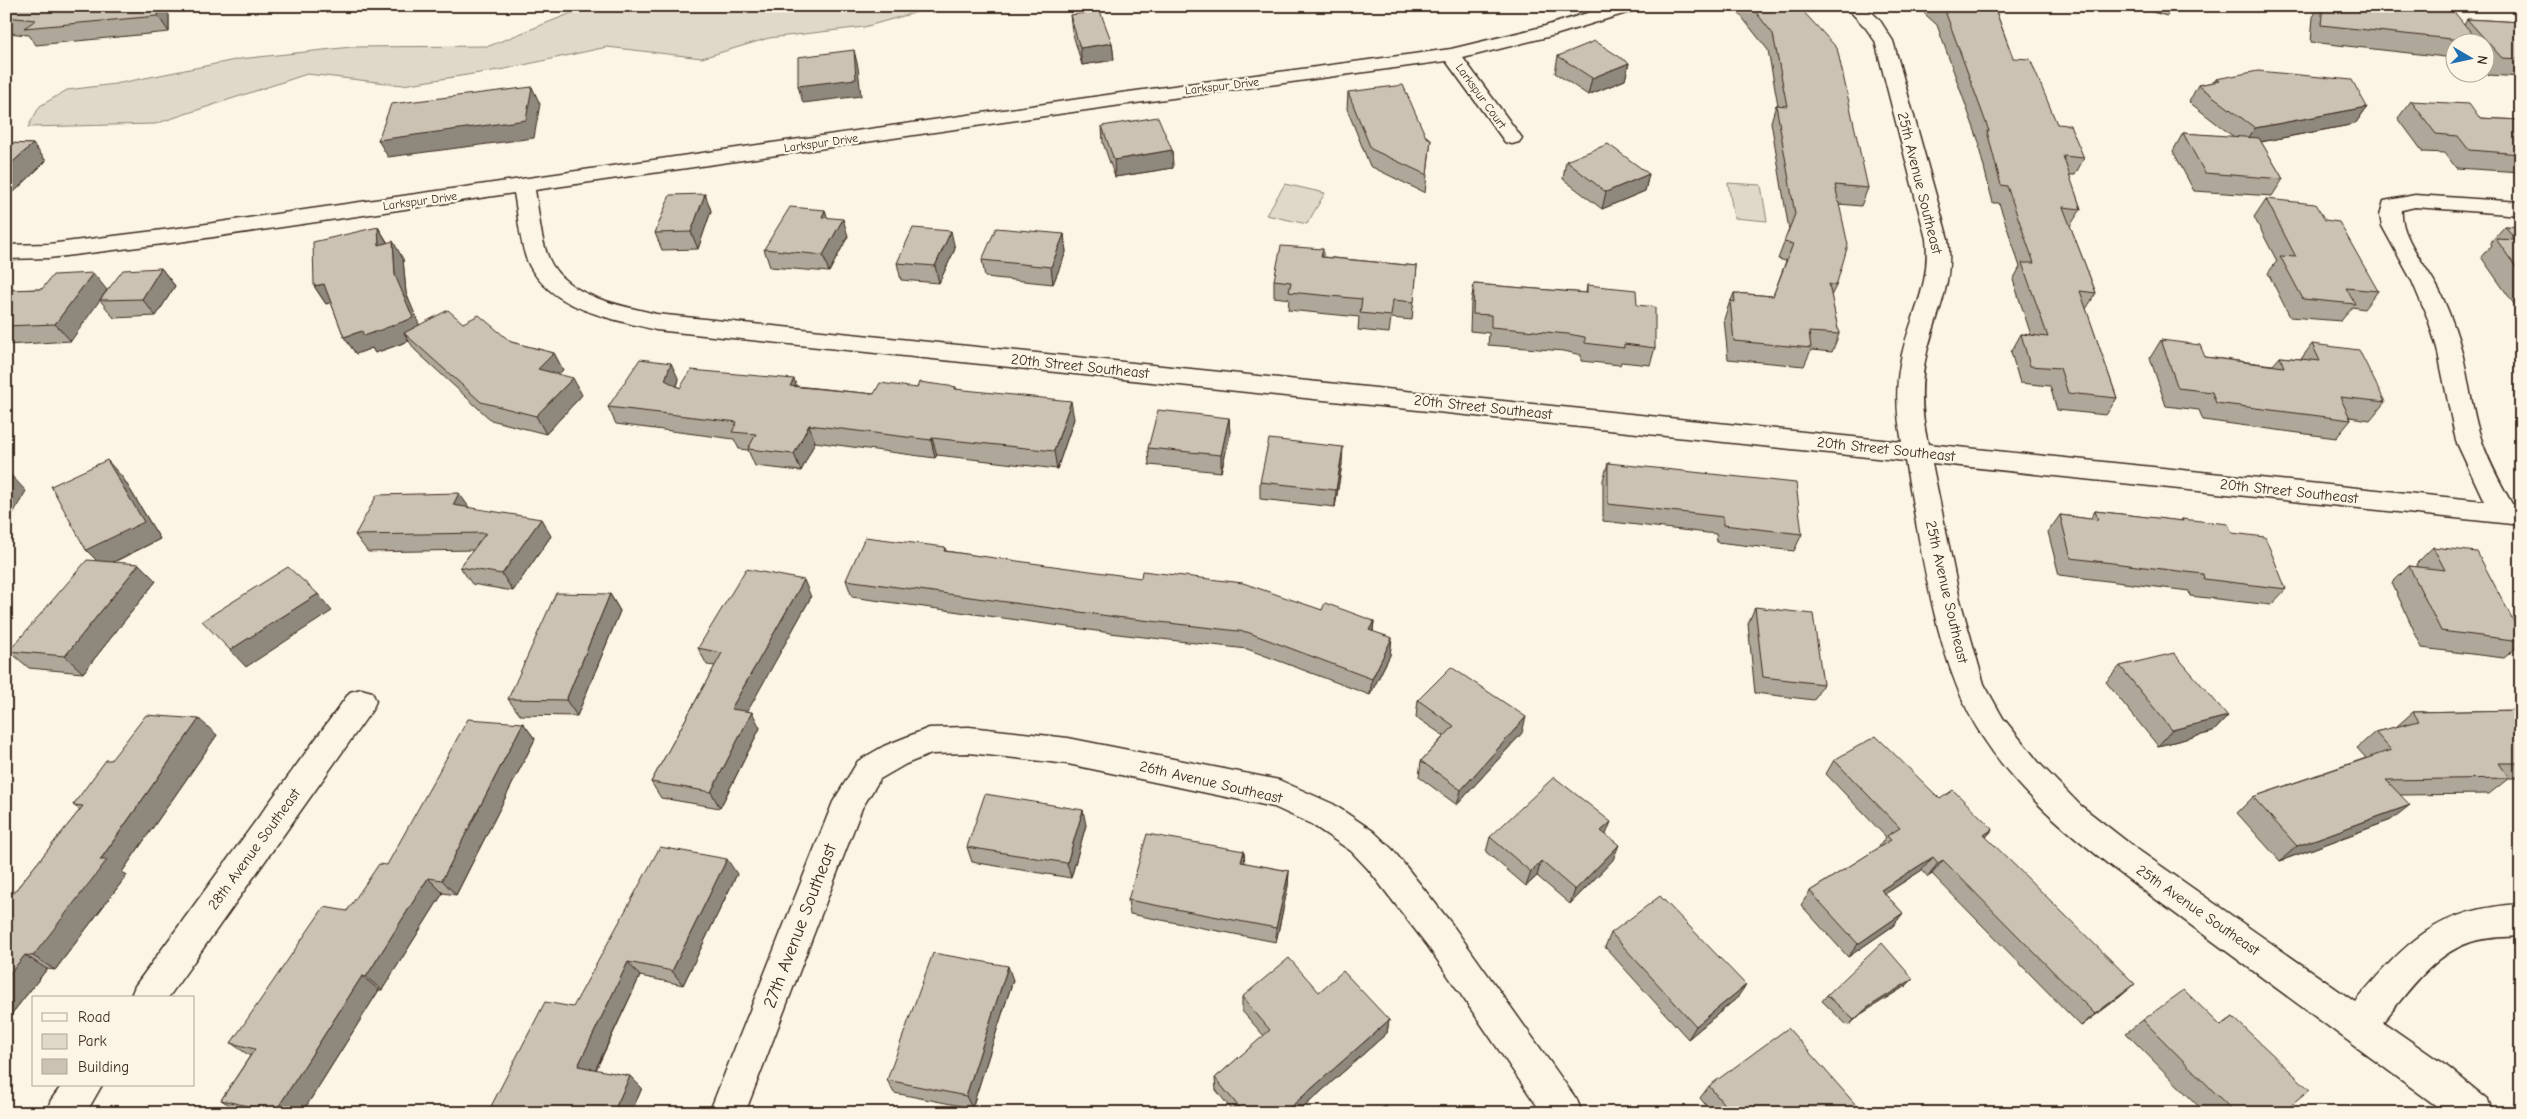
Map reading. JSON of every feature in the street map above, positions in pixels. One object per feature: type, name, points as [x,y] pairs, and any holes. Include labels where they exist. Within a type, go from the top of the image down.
[{"type":"street","name":"Larkspur Drive","points":[[6,252],[49,251],[179,235],[524,187],[1121,99],[1451,55],[1548,31],[1630,6]]},
{"type":"street","name":"25th Avenue Southeast","points":[[1854,6],[1872,23],[1884,41],[1940,253],[1938,282],[1934,300],[1917,344],[1909,387],[1909,414],[1956,641],[1970,685],[1992,727],[2029,774],[2069,815],[2123,857],[2359,1024],[2436,1081],[2474,1113]]},
{"type":"street","name":"Larkspur Court","points":[[1451,55],[1512,138]]},
{"type":"street","name":"20th Street Southeast","points":[[524,187],[538,259],[552,279],[571,294],[601,307],[656,322],[2512,514]]},
{"type":"street","points":[[2512,514],[2469,442],[2449,347],[2425,282],[2392,227],[2389,215],[2392,206],[2415,201],[2521,209]]},
{"type":"street","name":"28th Avenue Southeast","points":[[148,996],[361,701]]},
{"type":"street","name":"26th Avenue Southeast","points":[[894,755],[929,741],[969,740],[1068,751],[1279,794],[1322,814],[1362,841],[1380,859],[1439,934],[1564,1113]]},
{"type":"street","name":"27th Avenue Southeast","points":[[727,1113],[849,802],[869,770],[894,755]]},
{"type":"street","points":[[2359,1024],[2422,951],[2444,935],[2481,922],[2521,920]]},
{"type":"street","points":[[64,1113],[83,1086]]},
{"type":"green space","points":[[589,6],[939,6],[864,27],[769,38],[702,58],[607,47],[505,69],[403,85],[307,74],[155,124],[28,127],[40,106],[67,90],[115,84],[240,59],[351,47],[489,46]]},
{"type":"green space","points":[[1728,183],[1761,185],[1767,221],[1734,218]]},
{"type":"green space","points":[[1285,184],[1325,193],[1307,224],[1266,215]]},
{"type":"building","points":[[6,6],[158,6],[158,16],[24,28],[36,20],[6,17]]},
{"type":"building","points":[[1751,6],[1799,7],[1837,48],[1868,188],[1835,185],[1848,245],[1836,286],[1829,284],[1839,334],[1809,332],[1811,348],[1734,341],[1730,301],[1735,302],[1734,293],[1773,296],[1793,244],[1784,242],[1795,214],[1776,105],[1787,106],[1773,34]]},
{"type":"building","points":[[1942,6],[1994,6],[2013,58],[2030,59],[2057,124],[2070,125],[2084,158],[2063,156],[2081,209],[2063,207],[2096,293],[2080,291],[2117,398],[2068,393],[2060,368],[2030,366],[2021,334],[2048,337],[2022,263],[2034,263],[2007,186],[2001,185],[1987,131],[1989,131]]},
{"type":"building","points":[[2323,6],[2434,6],[2450,7],[2471,32],[2444,32],[2444,38],[2321,25]]},
{"type":"building","points":[[1100,11],[1112,43],[1080,48],[1070,15]]},
{"type":"building","points":[[2467,19],[2521,22],[2521,59],[2502,58],[2494,49],[2494,32],[2479,32]]},
{"type":"building","points":[[1595,41],[1629,63],[1592,78],[1558,56]]},
{"type":"building","points":[[854,50],[856,79],[798,86],[798,57]]},
{"type":"building","points":[[2258,71],[2352,80],[2367,107],[2255,128],[2198,85],[2219,81],[2216,79]]},
{"type":"building","points":[[1403,85],[1426,137],[1431,139],[1427,175],[1371,149],[1348,92]]},
{"type":"building","points":[[532,87],[526,120],[378,140],[391,104]]},
{"type":"building","points":[[2411,101],[2469,104],[2479,118],[2521,120],[2521,154],[2469,150],[2458,136],[2436,134]]},
{"type":"building","points":[[1158,117],[1172,150],[1114,160],[1102,126]]},
{"type":"building","points":[[2183,133],[2259,138],[2283,179],[2205,173]]},
{"type":"building","points":[[6,143],[33,144],[6,168]]},
{"type":"building","points":[[1608,144],[1649,174],[1606,192],[1566,161]]},
{"type":"building","points":[[705,194],[691,232],[655,233],[670,195]]},
{"type":"building","points":[[2266,199],[2315,204],[2325,220],[2339,222],[2378,291],[2346,288],[2355,304],[2303,299],[2280,256],[2296,257]]},
{"type":"building","points":[[790,207],[825,210],[822,217],[843,219],[823,255],[764,249]]},
{"type":"building","points":[[2505,226],[2521,227],[2521,274],[2496,239],[2516,240]]},
{"type":"building","points":[[378,227],[379,245],[393,241],[395,275],[413,318],[364,336],[362,331],[344,337],[324,284],[314,286],[313,242]]},
{"type":"building","points":[[913,228],[951,231],[935,266],[897,263]]},
{"type":"building","points":[[996,228],[1064,234],[1051,267],[982,260]]},
{"type":"building","points":[[1281,246],[1323,249],[1321,257],[1417,266],[1414,302],[1393,300],[1391,316],[1360,313],[1362,299],[1289,292],[1291,282],[1274,280]]},
{"type":"building","points":[[161,268],[142,299],[100,300],[123,270]]},
{"type":"building","points":[[93,273],[55,324],[6,326],[6,290],[42,289],[53,275]]},
{"type":"building","points":[[1474,284],[1587,293],[1587,285],[1636,290],[1637,305],[1655,307],[1655,348],[1624,344],[1624,348],[1585,343],[1585,337],[1568,334],[1491,327],[1491,315],[1473,314]]},
{"type":"building","points":[[448,310],[463,323],[479,315],[511,342],[554,353],[538,369],[573,378],[536,416],[481,402],[404,333]]},
{"type":"building","points":[[2161,340],[2200,345],[2205,357],[2284,367],[2280,357],[2320,361],[2312,344],[2359,350],[2385,402],[2340,397],[2351,420],[2216,403],[2212,392],[2178,388]]},
{"type":"building","points":[[640,359],[671,363],[665,380],[680,388],[691,370],[794,379],[790,386],[874,394],[880,383],[917,388],[919,382],[956,387],[955,389],[1071,401],[1054,451],[932,438],[931,440],[809,425],[794,454],[748,449],[756,434],[732,432],[737,422],[608,407]]},
{"type":"building","points":[[1158,410],[1229,418],[1221,455],[1148,448]]},
{"type":"building","points":[[1269,439],[1343,447],[1336,490],[1260,482]]},
{"type":"building","points":[[107,460],[144,522],[86,550],[51,486]]},
{"type":"building","points":[[1608,463],[1796,483],[1802,534],[1723,525],[1723,517],[1608,504]]},
{"type":"building","points":[[459,493],[453,505],[541,519],[502,574],[460,567],[486,533],[355,535],[377,495]]},
{"type":"building","points":[[2095,511],[2228,524],[2232,533],[2265,537],[2286,589],[2204,579],[2203,574],[2071,558],[2060,515],[2098,520]]},
{"type":"building","points":[[865,537],[945,547],[944,551],[1141,578],[1142,571],[1243,583],[1322,610],[1325,603],[1374,621],[1369,630],[1392,638],[1372,679],[1247,632],[1116,617],[846,580]]},
{"type":"building","points":[[2433,547],[2477,552],[2521,635],[2521,641],[2441,631],[2409,566],[2445,570]]},
{"type":"building","points":[[87,560],[139,564],[65,656],[9,651]]},
{"type":"building","points":[[288,567],[318,594],[230,650],[202,621]]},
{"type":"building","points":[[746,569],[804,580],[731,709],[752,712],[711,792],[651,782],[722,653],[698,648]]},
{"type":"building","points":[[556,593],[610,594],[566,700],[508,699]]},
{"type":"building","points":[[1755,607],[1813,614],[1823,684],[1763,677]]},
{"type":"building","points":[[2174,653],[2228,716],[2172,730],[2120,666]]},
{"type":"building","points":[[1451,667],[1526,717],[1461,790],[1421,761],[1454,726],[1418,700]]},
{"type":"building","points":[[2521,710],[2521,763],[2499,763],[2509,778],[2386,780],[2410,805],[2297,846],[2253,797],[2391,750],[2375,732],[2419,721],[2413,712]]},
{"type":"building","points":[[146,715],[199,719],[100,860],[107,860],[33,956],[25,955],[6,978],[6,902],[83,806],[73,805],[106,760],[111,760]]},
{"type":"building","points":[[468,719],[523,723],[442,880],[428,878],[366,977],[362,976],[275,1112],[221,1100],[255,1049],[231,1043],[324,907],[347,911],[379,864],[387,865]]},
{"type":"building","points":[[1876,736],[1940,799],[1953,790],[1993,829],[1984,835],[2135,984],[2095,1014],[1943,860],[1938,863],[1933,857],[1881,890],[1903,913],[1858,944],[1810,891],[1891,840],[1887,836],[1900,828],[1834,760]]},
{"type":"building","points":[[1554,777],[1611,822],[1601,831],[1619,845],[1575,890],[1541,861],[1531,872],[1490,837]]},
{"type":"building","points":[[985,794],[1083,810],[1067,863],[967,847]]},
{"type":"building","points":[[1147,834],[1244,851],[1241,862],[1289,871],[1276,928],[1128,900]]},
{"type":"building","points":[[660,847],[727,859],[672,971],[628,962],[578,1066],[630,1076],[613,1113],[488,1112],[545,1002],[573,1007]]},
{"type":"building","points":[[1660,896],[1746,985],[1696,1026],[1611,933]]},
{"type":"building","points":[[1882,943],[1913,979],[1867,1008],[1854,1020],[1827,995]]},
{"type":"building","points":[[933,953],[1008,966],[966,1096],[887,1080]]},
{"type":"building","points":[[1289,958],[1319,992],[1343,971],[1389,1020],[1284,1113],[1244,1113],[1215,1078],[1270,1030],[1242,997]]},
{"type":"building","points":[[2184,990],[2221,1026],[2233,1017],[2310,1090],[2282,1113],[2235,1113],[2143,1020]]},
{"type":"building","points":[[1788,1028],[1863,1113],[1731,1113],[1709,1086]]},
{"type":"building","points":[[1386,1106],[1389,1113],[1374,1113]]}]
